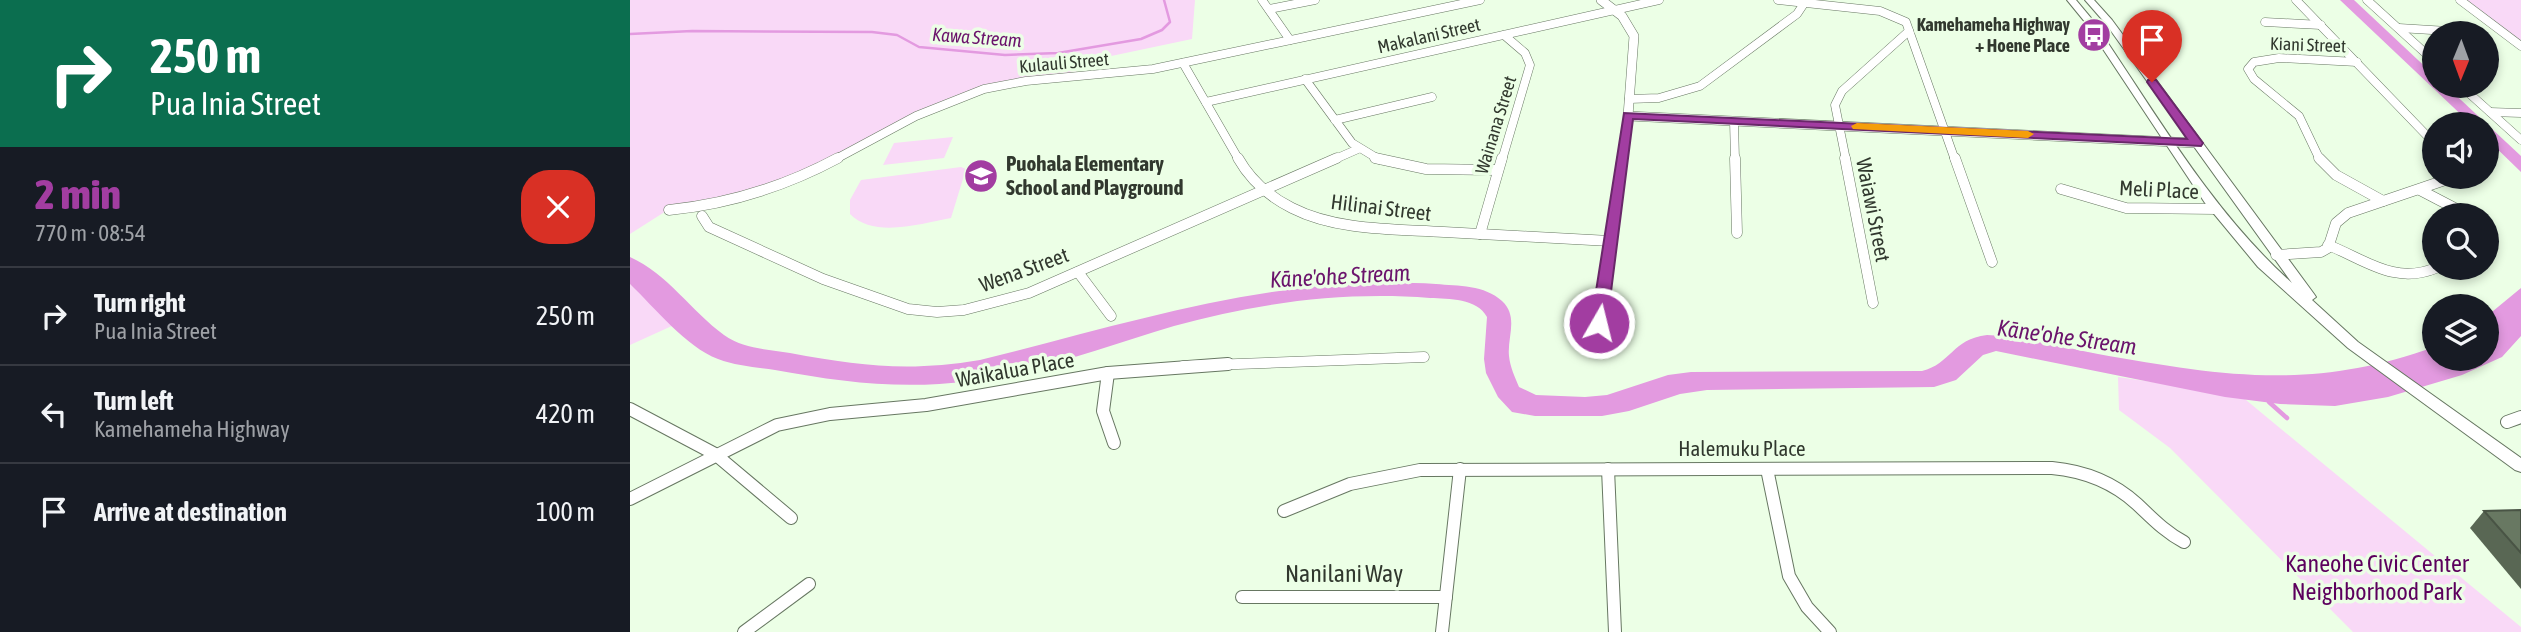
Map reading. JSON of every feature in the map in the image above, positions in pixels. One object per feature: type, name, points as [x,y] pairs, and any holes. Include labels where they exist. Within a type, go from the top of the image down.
[{"type":"main road","points":[[2071,0],[2216,209],[2251,252],[2302,302],[2521,466]]},
{"type":"main road","points":[[2089,0],[2105,17],[2276,255],[2316,304],[2376,358]]},
{"type":"main road","points":[[2083,15],[2105,17]]},
{"type":"main road","points":[[2251,252],[2276,255]]},
{"type":"main road","points":[[2426,394],[2521,455]]},
{"type":"street","points":[[1262,0],[1290,40]]},
{"type":"street","points":[[1269,9],[1315,0]]},
{"type":"street","name":"Kulauli Street","points":[[669,210],[719,203],[777,186],[941,105],[983,90],[1028,81],[1128,73],[1480,0]]},
{"type":"street","points":[[1599,323],[1628,116],[1634,36],[1627,21],[1601,0]]},
{"type":"street","name":"Makalani Street","points":[[1206,102],[1658,0]]},
{"type":"street","points":[[1778,0],[1803,5],[1888,11],[1904,19],[1992,262]]},
{"type":"street","points":[[2297,0],[2422,131]]},
{"type":"street","points":[[2367,0],[2422,50]]},
{"type":"street","points":[[2460,0],[2521,46]]},
{"type":"street","points":[[1629,100],[1659,98],[1704,84],[1797,14],[1803,5]]},
{"type":"street","points":[[2264,22],[2321,25]]},
{"type":"street","points":[[2399,28],[2422,29]]},
{"type":"street","name":"Waiawi Street","points":[[1874,303],[1835,105],[1840,94],[1909,32]]},
{"type":"street","name":"Wainana Street","points":[[1480,234],[1530,65],[1525,53],[1504,35]]},
{"type":"street","points":[[2499,35],[2504,35]]},
{"type":"street","name":"Kiani Street","points":[[2357,62],[2273,58],[2254,62],[2248,69],[2254,79],[2299,116],[2321,163],[2336,176],[2383,201]]},
{"type":"street","name":"Hilinai Street","points":[[1183,63],[1247,174],[1262,190],[1293,209],[1336,223],[1370,228],[1611,241]]},
{"type":"street","points":[[1306,79],[1358,149],[1371,157],[1396,164],[1498,170]]},
{"type":"street","points":[[1335,120],[1432,97]]},
{"type":"street","points":[[2474,98],[2490,112]]},
{"type":"street","points":[[2499,112],[2521,113]]},
{"type":"street","points":[[1628,116],[2196,143]]},
{"type":"street","points":[[2499,120],[2521,140]]},
{"type":"street","points":[[1734,121],[1738,233]]},
{"type":"street","name":"Wena Street","points":[[702,216],[709,227],[830,283],[912,310],[948,311],[989,305],[1029,293],[1358,149]]},
{"type":"street","name":"Meli Place","points":[[2061,189],[2126,208],[2216,209]]},
{"type":"street","points":[[2276,255],[2317,253],[2328,248],[2336,223],[2343,216],[2383,201],[2420,190],[2445,203]]},
{"type":"street","points":[[2328,245],[2350,252],[2391,273],[2422,275]]},
{"type":"street","points":[[1078,272],[1111,316]]},
{"type":"street","name":"Waikalua Place","points":[[630,499],[777,425],[831,414],[926,405],[1108,373],[1184,366],[1424,357]]},
{"type":"street","points":[[1108,373],[1103,411],[1114,443]]},
{"type":"street","points":[[630,409],[715,454],[791,518]]},
{"type":"street","points":[[2507,422],[2521,417]]},
{"type":"street","name":"Halemuku Place","points":[[1284,511],[1324,492],[1365,479],[1420,470],[2052,468],[2096,478],[2117,489],[2163,530],[2184,542]]},
{"type":"street","points":[[1442,632],[1460,469]]},
{"type":"street","points":[[1608,469],[1615,632]]},
{"type":"street","points":[[1768,469],[1789,576],[1807,607],[1830,632]]},
{"type":"street","points":[[744,632],[809,584]]},
{"type":"street","name":"Nanilani Way","points":[[1241,597],[1446,597]]},
{"type":"green space","points":[[630,0],[1195,0],[1192,39],[1078,63],[1076,74],[976,89],[952,97],[913,114],[806,171],[728,197],[674,206],[630,234]]},
{"type":"green space","points":[[2467,0],[2521,0],[2521,41],[2499,24],[2499,21],[2495,21]]},
{"type":"green space","points":[[953,137],[944,158],[883,165],[894,143]]},
{"type":"green space","points":[[961,167],[966,169],[951,218],[913,226],[885,228],[860,222],[850,214],[850,200],[861,180]]},
{"type":"green space","points":[[630,284],[674,325],[630,345]]},
{"type":"green space","name":"Kaneohe Civic Center Neighborhood Park","points":[[2118,377],[2240,395],[2521,627],[2521,632],[2353,632],[2170,448],[2119,410]]},
{"type":"shaded area","points":[[2340,0],[2354,0],[2422,64],[2422,78]]},
{"type":"shaded area","points":[[2444,98],[2459,98],[2474,112],[2458,112]]},
{"type":"shaded area","points":[[2499,135],[2521,156],[2521,172],[2499,151]]},
{"type":"shaded area","points":[[630,257],[656,273],[731,340],[756,348],[885,366],[930,366],[980,360],[1206,304],[1320,286],[1378,283],[1471,287],[1495,296],[1507,307],[1510,314],[1510,360],[1519,387],[1536,395],[1607,395],[1668,375],[1691,372],[1922,371],[1932,368],[1966,341],[1987,335],[2227,373],[2307,374],[2347,370],[2422,351],[2422,371],[2471,371],[2388,397],[2335,406],[2280,404],[2225,397],[1996,351],[1983,355],[1956,380],[1934,387],[1707,390],[1680,394],[1629,411],[1602,416],[1535,416],[1512,412],[1498,397],[1486,373],[1484,359],[1487,317],[1477,306],[1462,301],[1365,296],[1269,305],[1174,326],[1073,358],[995,377],[944,384],[896,385],[848,381],[725,361],[694,346],[630,284]]},
{"type":"shaded area","points":[[2521,288],[2521,336],[2499,358],[2499,306]]},
{"type":"building","points":[[2521,510],[2521,553],[2484,511]]},
{"type":"waterway","name":"Kawa Stream","points":[[630,34],[692,31],[872,32],[897,35],[919,47],[1005,55],[1058,53],[1141,39],[1162,30],[1170,22],[1164,0]]},
{"type":"waterway","points":[[2269,402],[2287,418]]},
{"type":"slow traffic","points":[[1857,126],[2028,134]]},
{"type":"place","name":"Kamehameha Highway + Hoene Place","points":[[2094,35]]},
{"type":"place","name":"Puohala Elementary School and Playground","points":[[981,176]]},
{"type":"route","points":[[1599,323],[1628,116],[2196,143],[2152,82]]},
{"type":"water label","name":"Kāne'ohe Stream","points":[[1340,276]]},
{"type":"water label","name":"Kāne'ohe Stream","points":[[2067,337]]}]
